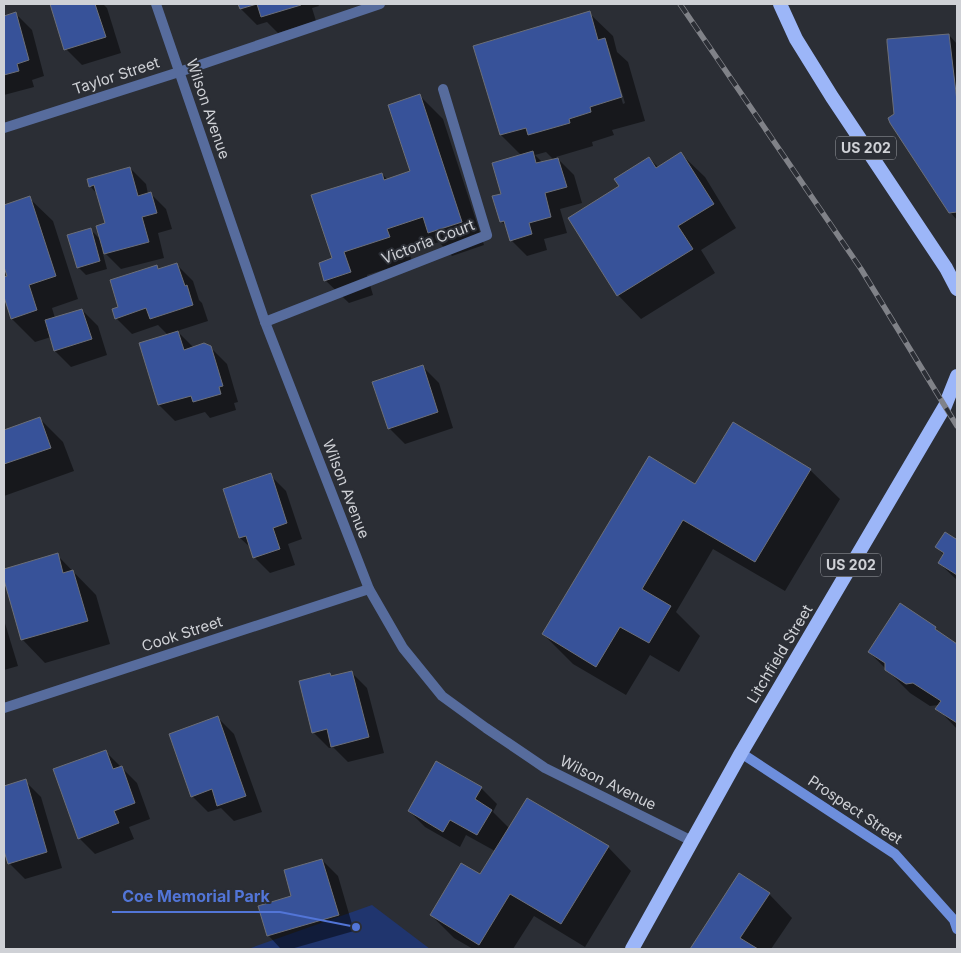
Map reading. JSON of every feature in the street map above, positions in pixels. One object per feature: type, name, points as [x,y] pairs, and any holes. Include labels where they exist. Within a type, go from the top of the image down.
[{"type":"highway","name":"US 202","points":[[780,4],[796,39],[832,97],[946,268],[957,289]]},
{"type":"highway","name":"Litchfield Street","points":[[632,949],[741,753],[945,406],[957,376]]},
{"type":"main road","name":"Prospect Street","points":[[741,753],[895,854],[954,920],[957,929]]},
{"type":"street","name":"Wilson Avenue","points":[[156,4],[266,322],[369,589],[403,648],[442,696],[545,768],[692,841]]},
{"type":"street","name":"Taylor Street","points":[[4,128],[179,72],[380,4]]},
{"type":"street","name":"Victoria Court","points":[[266,322],[487,235],[443,89]]},
{"type":"street","name":"Cook Street","points":[[4,708],[369,589]]},
{"type":"shaded area","points":[[372,905],[430,949],[248,949]]},
{"type":"building","points":[[50,4],[95,4],[106,37],[64,50]]},
{"type":"building","points":[[238,4],[257,4],[240,9]]},
{"type":"building","points":[[257,4],[301,4],[301,5],[261,17]]},
{"type":"building","points":[[590,11],[598,40],[605,38],[622,97],[590,107],[591,112],[569,119],[570,123],[528,135],[526,128],[500,135],[473,46]]},
{"type":"building","points":[[16,12],[29,60],[17,64],[19,71],[4,75],[4,16]]},
{"type":"building","points":[[949,34],[957,101],[957,212],[949,213],[888,118],[894,114],[887,39]]},
{"type":"building","points":[[420,94],[462,222],[428,233],[423,217],[387,229],[390,237],[344,252],[351,272],[324,281],[319,263],[332,258],[311,195],[382,173],[384,180],[410,171],[388,105]]},
{"type":"building","points":[[533,151],[536,163],[558,158],[567,187],[545,193],[551,217],[529,223],[532,234],[510,241],[504,221],[500,222],[492,196],[501,194],[492,163]]},
{"type":"building","points":[[681,152],[714,204],[678,226],[693,249],[617,296],[568,218],[619,186],[614,179],[649,157],[656,168]]},
{"type":"building","points":[[130,167],[138,196],[151,192],[157,213],[142,217],[149,242],[104,254],[96,226],[105,223],[94,185],[89,187],[87,179]]},
{"type":"building","points":[[30,196],[56,276],[29,285],[37,310],[11,319],[4,297],[4,277],[7,276],[4,267],[4,205]]},
{"type":"building","points":[[91,228],[100,261],[77,268],[67,235]]},
{"type":"building","points":[[177,263],[185,286],[187,285],[193,305],[150,319],[146,308],[115,319],[112,309],[118,307],[110,280],[157,265],[158,269]]},
{"type":"building","points":[[82,309],[92,339],[54,351],[45,320]]},
{"type":"building","points":[[178,331],[184,350],[204,343],[211,346],[223,386],[219,387],[221,394],[193,402],[191,396],[158,405],[139,343]]},
{"type":"building","points":[[423,365],[438,412],[388,429],[372,382]]},
{"type":"building","points":[[40,417],[51,448],[4,464],[4,430]]},
{"type":"building","points":[[733,422],[811,469],[755,562],[683,520],[642,589],[671,606],[649,643],[620,627],[596,667],[542,634],[649,456],[695,484]]},
{"type":"building","points":[[271,473],[287,523],[273,528],[280,549],[253,558],[246,536],[239,538],[223,489]]},
{"type":"building","points":[[945,532],[956,539],[957,536],[957,575],[938,563],[944,553],[935,547]]},
{"type":"building","points":[[58,553],[63,573],[73,570],[88,621],[21,640],[4,580],[4,569]]},
{"type":"building","points":[[900,603],[936,627],[935,629],[957,644],[957,723],[935,709],[941,701],[913,683],[906,684],[885,670],[885,663],[868,652]]},
{"type":"building","points":[[352,671],[369,737],[331,747],[327,729],[312,733],[299,681],[330,673],[331,676]]},
{"type":"building","points":[[218,716],[246,796],[217,806],[212,789],[191,797],[169,734]]},
{"type":"building","points":[[106,750],[113,769],[122,766],[135,803],[114,811],[119,823],[78,839],[53,769]]},
{"type":"building","points":[[436,761],[482,787],[475,799],[492,810],[477,835],[450,820],[443,832],[408,811]]},
{"type":"building","points":[[26,779],[47,852],[8,864],[4,851],[4,786]]},
{"type":"building","points":[[527,798],[609,846],[561,924],[510,894],[479,945],[430,915],[461,863],[480,874]]},
{"type":"building","points":[[322,859],[339,915],[267,936],[258,906],[291,896],[284,870]]},
{"type":"building","points":[[739,873],[770,893],[740,938],[758,949],[690,949]]},
{"type":"railway","points":[[680,4],[861,269],[957,426]]},
{"type":"place","name":"Coe Memorial Park","points":[[356,927]]}]
